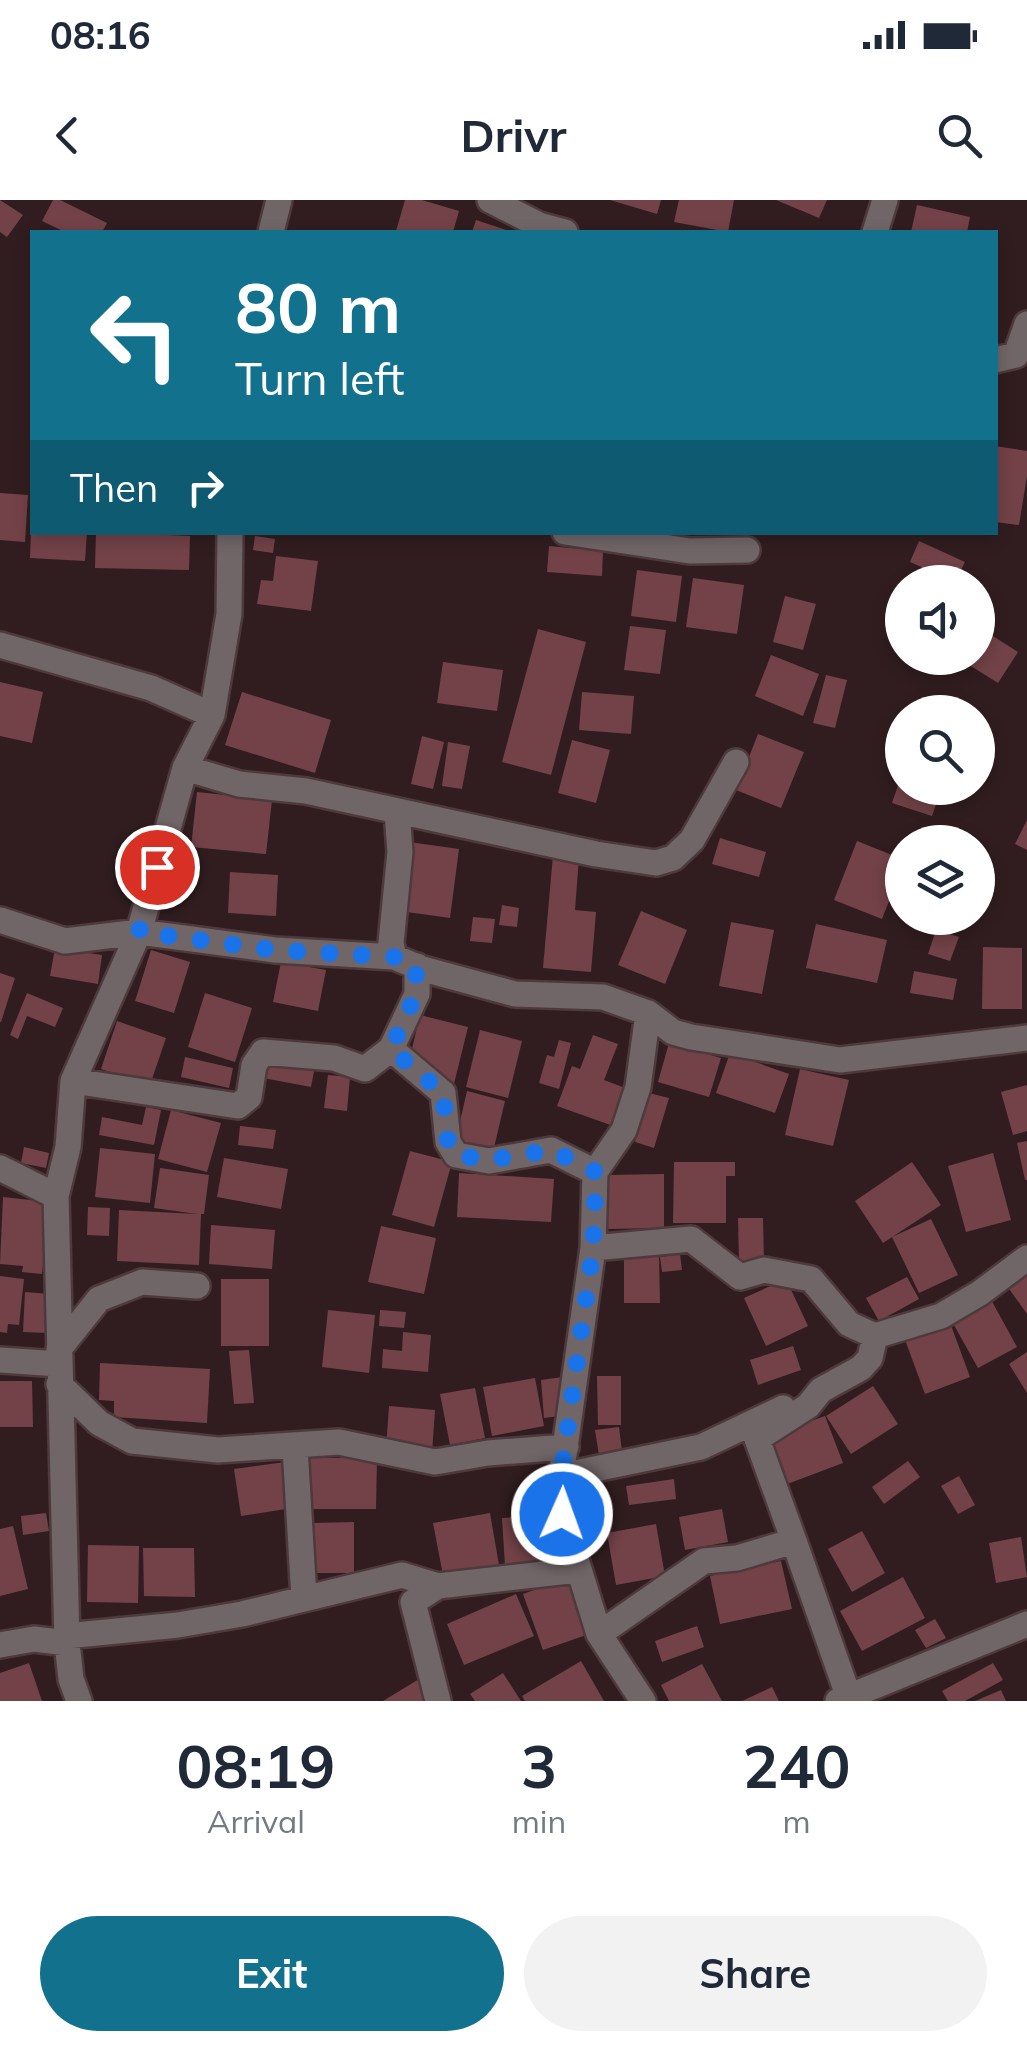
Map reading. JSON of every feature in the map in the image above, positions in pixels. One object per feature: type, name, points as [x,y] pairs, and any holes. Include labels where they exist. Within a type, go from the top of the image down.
[{"type":"street","points":[[271,230],[278,200]]},
{"type":"street","points":[[490,200],[557,230]]},
{"type":"street","points":[[877,230],[885,200]]},
{"type":"street","points":[[998,359],[1016,355],[1027,324]]},
{"type":"street","points":[[79,1701],[71,1679],[67,1639],[56,1196],[68,1147],[73,1080],[139,932],[184,768],[212,715],[228,614],[230,535]]},
{"type":"street","points":[[586,535],[690,551],[747,550]]},
{"type":"street","points":[[0,645],[150,688],[212,715]]},
{"type":"street","points":[[184,768],[239,784],[306,790],[656,864],[673,858],[692,840],[736,762]]},
{"type":"street","points":[[73,1080],[238,1106],[249,1097],[254,1065],[263,1052],[334,1058],[365,1069],[391,1049],[416,994],[405,962],[391,943],[400,852],[397,811]]},
{"type":"street","points":[[0,920],[65,941],[139,932],[405,962],[515,994],[603,997],[648,1013],[674,1032],[691,1037],[840,1060],[1027,1038]]},
{"type":"street","points":[[643,1701],[599,1634],[562,1514],[561,1476],[593,1248],[596,1172],[624,1130],[638,1087],[648,1013]]},
{"type":"street","points":[[391,1049],[443,1093],[448,1142],[456,1155],[489,1160],[551,1150],[596,1172]]},
{"type":"street","points":[[0,1168],[56,1196]]},
{"type":"street","points":[[593,1248],[692,1239],[740,1277],[764,1270],[811,1279],[849,1324],[875,1336],[941,1316],[1027,1258]]},
{"type":"street","points":[[59,1366],[99,1299],[142,1282],[197,1286]]},
{"type":"street","points":[[875,1336],[870,1358],[861,1368],[821,1390],[808,1406],[757,1439],[794,1540],[843,1698],[1027,1624]]},
{"type":"street","points":[[0,1360],[59,1366],[99,1423],[132,1440],[218,1450],[339,1442],[435,1462],[566,1446]]},
{"type":"street","points":[[561,1476],[701,1446],[780,1409],[808,1406]]},
{"type":"street","points":[[295,1447],[304,1598]]},
{"type":"street","points":[[599,1634],[704,1561],[736,1558],[794,1540]]},
{"type":"street","points":[[0,1645],[178,1625],[402,1575],[438,1586],[578,1570]]},
{"type":"street","points":[[438,1586],[413,1602],[438,1701]]},
{"type":"building","points":[[0,200],[23,215],[7,237],[0,232]]},
{"type":"building","points":[[53,200],[60,200],[107,223],[103,230],[61,230],[42,221]]},
{"type":"building","points":[[405,200],[422,200],[459,211],[454,230],[396,230]]},
{"type":"building","points":[[610,200],[661,200],[657,214]]},
{"type":"building","points":[[679,200],[734,200],[728,230],[674,222]]},
{"type":"building","points":[[776,200],[827,200],[819,218]]},
{"type":"building","points":[[917,205],[970,217],[967,230],[911,230]]},
{"type":"building","points":[[476,220],[506,230],[473,230]]},
{"type":"building","points":[[998,446],[1027,451],[1019,525],[998,522]]},
{"type":"building","points":[[0,493],[28,495],[25,542],[0,540]]},
{"type":"building","points":[[31,535],[87,535],[85,561],[30,558]]},
{"type":"building","points":[[96,535],[190,536],[189,570],[95,568]]},
{"type":"building","points":[[255,536],[275,539],[273,553],[253,550]]},
{"type":"building","points":[[919,541],[965,562],[917,565],[910,562]]},
{"type":"building","points":[[549,546],[603,551],[602,576],[547,572]]},
{"type":"building","points":[[276,556],[318,561],[311,611],[257,604],[261,580],[273,581]]},
{"type":"building","points":[[637,570],[682,576],[676,622],[631,616]]},
{"type":"building","points":[[693,578],[744,585],[737,634],[686,627]]},
{"type":"building","points":[[785,596],[816,604],[803,650],[773,642]]},
{"type":"building","points":[[630,626],[666,630],[660,674],[624,670]]},
{"type":"building","points":[[538,629],[586,642],[551,775],[502,762]]},
{"type":"building","points":[[995,637],[1018,652],[998,683],[985,675],[995,675]]},
{"type":"building","points":[[771,655],[819,674],[803,716],[755,696]]},
{"type":"building","points":[[443,662],[503,670],[497,711],[437,703]]},
{"type":"building","points":[[826,675],[847,680],[835,728],[813,723]]},
{"type":"building","points":[[0,682],[43,692],[32,743],[0,736]]},
{"type":"building","points":[[242,692],[331,720],[315,773],[225,745]]},
{"type":"building","points":[[582,692],[634,696],[631,734],[579,730]]},
{"type":"building","points":[[758,734],[804,752],[781,808],[736,790]]},
{"type":"building","points":[[422,736],[444,742],[433,789],[411,784]]},
{"type":"building","points":[[572,740],[610,750],[596,803],[558,793]]},
{"type":"building","points":[[448,742],[470,746],[462,789],[442,786]]},
{"type":"building","points":[[197,792],[272,800],[266,854],[191,847]]},
{"type":"building","points":[[898,805],[936,805],[932,816]]},
{"type":"building","points":[[1027,820],[1027,850],[1015,844]]},
{"type":"building","points":[[720,838],[766,852],[759,877],[712,864]]},
{"type":"building","points":[[857,841],[885,852],[882,919],[834,900]]},
{"type":"building","points":[[409,842],[459,849],[450,918],[400,911]]},
{"type":"building","points":[[553,855],[579,857],[575,910],[596,912],[591,972],[543,968]]},
{"type":"building","points":[[230,872],[278,875],[276,916],[228,913]]},
{"type":"building","points":[[163,873],[189,877],[187,891],[179,889],[176,904],[159,901]]},
{"type":"building","points":[[502,905],[519,908],[517,927],[499,925]]},
{"type":"building","points":[[641,911],[687,930],[665,984],[618,965]]},
{"type":"building","points":[[473,917],[495,919],[492,943],[470,941]]},
{"type":"building","points":[[731,922],[774,930],[762,994],[719,986]]},
{"type":"building","points":[[816,924],[887,940],[877,983],[806,968]]},
{"type":"building","points":[[934,935],[959,937],[950,961],[928,954]]},
{"type":"building","points":[[983,947],[1022,948],[1022,1009],[982,1009]]},
{"type":"building","points":[[55,948],[102,955],[98,984],[50,976]]},
{"type":"building","points":[[151,950],[190,962],[174,1013],[135,1001]]},
{"type":"building","points":[[281,962],[326,970],[318,1011],[273,1002]]},
{"type":"building","points":[[914,971],[957,979],[953,1000],[910,993]]},
{"type":"building","points":[[0,973],[15,978],[1,1022],[0,1022]]},
{"type":"building","points":[[27,993],[63,1008],[55,1027],[27,1016],[18,1039],[10,1035]]},
{"type":"building","points":[[205,993],[252,1008],[235,1062],[188,1047]]},
{"type":"building","points":[[420,1015],[468,1027],[454,1084],[410,1057]]},
{"type":"building","points":[[117,1021],[166,1038],[150,1085],[101,1069]]},
{"type":"building","points":[[480,1030],[522,1041],[508,1098],[466,1087]]},
{"type":"building","points":[[593,1035],[618,1044],[604,1080],[633,1091],[619,1128],[557,1106],[572,1066],[580,1069]]},
{"type":"building","points":[[559,1040],[571,1043],[559,1089],[539,1083],[547,1055],[554,1057]]},
{"type":"building","points":[[669,1043],[721,1058],[709,1097],[658,1082]]},
{"type":"building","points":[[730,1053],[789,1074],[775,1113],[716,1093]]},
{"type":"building","points":[[185,1057],[233,1068],[229,1088],[181,1077]]},
{"type":"building","points":[[261,1061],[314,1071],[311,1087],[258,1077]]},
{"type":"building","points":[[800,1069],[849,1080],[833,1146],[785,1135]]},
{"type":"building","points":[[328,1075],[350,1077],[347,1111],[324,1108]]},
{"type":"building","points":[[1027,1085],[1027,1131],[1013,1135],[1001,1092]]},
{"type":"building","points":[[467,1091],[505,1101],[493,1152],[455,1143]]},
{"type":"building","points":[[649,1093],[669,1098],[654,1148],[635,1142]]},
{"type":"building","points":[[146,1107],[161,1110],[154,1145],[99,1135],[102,1117],[142,1125]]},
{"type":"building","points":[[171,1110],[221,1123],[207,1172],[158,1159]]},
{"type":"building","points":[[240,1126],[276,1130],[273,1149],[238,1145]]},
{"type":"building","points":[[1027,1141],[1027,1180],[1025,1180],[1017,1143]]},
{"type":"building","points":[[24,1147],[49,1153],[46,1168],[21,1163]]},
{"type":"building","points":[[100,1148],[155,1154],[150,1203],[95,1197]]},
{"type":"building","points":[[410,1151],[452,1162],[434,1227],[392,1215]]},
{"type":"building","points":[[993,1153],[1011,1220],[966,1232],[948,1166]]},
{"type":"building","points":[[224,1158],[288,1169],[281,1209],[217,1197]]},
{"type":"building","points":[[674,1162],[735,1162],[735,1176],[726,1176],[726,1223],[673,1223]]},
{"type":"building","points":[[912,1162],[941,1205],[883,1243],[855,1201]]},
{"type":"building","points":[[160,1168],[209,1175],[201,1214],[199,1265],[117,1261],[119,1210],[197,1214],[154,1208]]},
{"type":"building","points":[[459,1173],[554,1179],[551,1222],[457,1217]]},
{"type":"building","points":[[664,1174],[664,1228],[607,1229],[606,1175]]},
{"type":"building","points":[[3,1197],[49,1202],[42,1274],[22,1272],[23,1266],[0,1264]]},
{"type":"building","points":[[88,1207],[110,1208],[109,1236],[87,1235]]},
{"type":"building","points":[[738,1218],[763,1218],[764,1262],[739,1262]]},
{"type":"building","points":[[931,1219],[958,1275],[919,1293],[892,1237]]},
{"type":"building","points":[[211,1225],[275,1230],[272,1269],[209,1264]]},
{"type":"building","points":[[381,1226],[436,1238],[424,1294],[368,1282]]},
{"type":"building","points":[[680,1254],[682,1270],[662,1272],[660,1257]]},
{"type":"building","points":[[659,1256],[660,1303],[624,1303],[624,1257]]},
{"type":"building","points":[[1027,1260],[1027,1314],[1002,1279]]},
{"type":"building","points":[[0,1276],[24,1279],[19,1325],[8,1324],[7,1333],[0,1332]]},
{"type":"building","points":[[907,1277],[919,1299],[879,1321],[866,1298]]},
{"type":"building","points":[[221,1279],[269,1279],[269,1346],[221,1346]]},
{"type":"building","points":[[786,1279],[808,1326],[766,1346],[744,1298]]},
{"type":"building","points":[[25,1292],[50,1294],[47,1333],[23,1332]]},
{"type":"building","points":[[989,1296],[1017,1347],[978,1368],[950,1318]]},
{"type":"building","points":[[328,1310],[375,1315],[369,1373],[322,1367]]},
{"type":"building","points":[[380,1310],[406,1312],[404,1328],[379,1326]]},
{"type":"building","points":[[949,1320],[970,1377],[925,1394],[904,1337]]},
{"type":"building","points":[[403,1332],[431,1335],[428,1372],[382,1368],[383,1349],[402,1351]]},
{"type":"building","points":[[793,1346],[801,1370],[758,1385],[750,1360]]},
{"type":"building","points":[[249,1350],[254,1403],[234,1404],[229,1351]]},
{"type":"building","points":[[1027,1352],[1027,1393],[1009,1364]]},
{"type":"building","points":[[100,1363],[210,1369],[207,1423],[114,1417],[114,1401],[99,1400]]},
{"type":"building","points":[[597,1376],[621,1376],[621,1425],[598,1425]]},
{"type":"building","points":[[563,1377],[567,1415],[544,1418],[541,1380]]},
{"type":"building","points":[[535,1378],[544,1426],[492,1436],[483,1387]]},
{"type":"building","points":[[0,1381],[32,1381],[33,1427],[0,1427]]},
{"type":"building","points":[[873,1386],[898,1424],[851,1454],[826,1416]]},
{"type":"building","points":[[475,1388],[485,1438],[450,1445],[440,1394]]},
{"type":"building","points":[[389,1406],[435,1410],[432,1453],[386,1449]]},
{"type":"building","points":[[825,1416],[843,1463],[782,1486],[764,1438]]},
{"type":"building","points":[[619,1427],[622,1451],[599,1455],[595,1430]]},
{"type":"building","points":[[310,1458],[377,1458],[376,1509],[310,1509]]},
{"type":"building","points":[[908,1461],[920,1477],[884,1504],[872,1487]]},
{"type":"building","points":[[285,1462],[292,1508],[241,1516],[234,1469]]},
{"type":"building","points":[[959,1476],[975,1505],[958,1514],[941,1486]]},
{"type":"building","points":[[674,1479],[676,1499],[629,1505],[626,1486]]},
{"type":"building","points":[[722,1509],[728,1542],[685,1550],[679,1517]]},
{"type":"building","points":[[46,1513],[49,1531],[23,1535],[21,1516]]},
{"type":"building","points":[[490,1513],[499,1565],[443,1575],[433,1523]]},
{"type":"building","points":[[548,1515],[551,1563],[505,1566],[502,1518]]},
{"type":"building","points":[[354,1522],[354,1573],[313,1573],[312,1523]]},
{"type":"building","points":[[656,1524],[665,1576],[616,1585],[607,1533]]},
{"type":"building","points":[[13,1526],[28,1589],[0,1596],[0,1529]]},
{"type":"building","points":[[862,1531],[885,1573],[852,1592],[828,1549]]},
{"type":"building","points":[[1021,1537],[1027,1577],[996,1583],[989,1543]]},
{"type":"building","points":[[88,1545],[139,1546],[138,1603],[87,1602]]},
{"type":"building","points":[[143,1548],[194,1548],[195,1597],[144,1596]]},
{"type":"building","points":[[781,1561],[792,1609],[720,1624],[710,1576]]},
{"type":"building","points":[[574,1575],[595,1632],[543,1650],[523,1594]]},
{"type":"building","points":[[903,1577],[925,1618],[862,1651],[840,1611]]},
{"type":"building","points":[[516,1594],[534,1636],[464,1665],[447,1624]]},
{"type":"building","points":[[935,1619],[946,1638],[926,1648],[915,1630]]},
{"type":"building","points":[[697,1626],[704,1647],[662,1662],[655,1641]]},
{"type":"building","points":[[581,1661],[604,1701],[525,1701],[522,1696]]},
{"type":"building","points":[[29,1663],[42,1701],[0,1701],[0,1673]]},
{"type":"building","points":[[993,1663],[1003,1680],[965,1701],[948,1701],[942,1691]]},
{"type":"building","points":[[702,1664],[722,1701],[669,1701],[661,1685]]},
{"type":"building","points":[[503,1673],[521,1701],[475,1701],[470,1694]]},
{"type":"building","points":[[424,1676],[435,1694],[424,1701],[383,1701]]},
{"type":"building","points":[[772,1687],[779,1701],[742,1701]]},
{"type":"building","points":[[1001,1690],[1006,1701],[975,1701]]},
{"type":"route","points":[[157,867],[139,932],[275,950],[394,957],[416,966],[416,994],[391,1049],[443,1093],[448,1142],[456,1155],[489,1160],[551,1150],[596,1172],[593,1248],[561,1476],[562,1514]]}]
